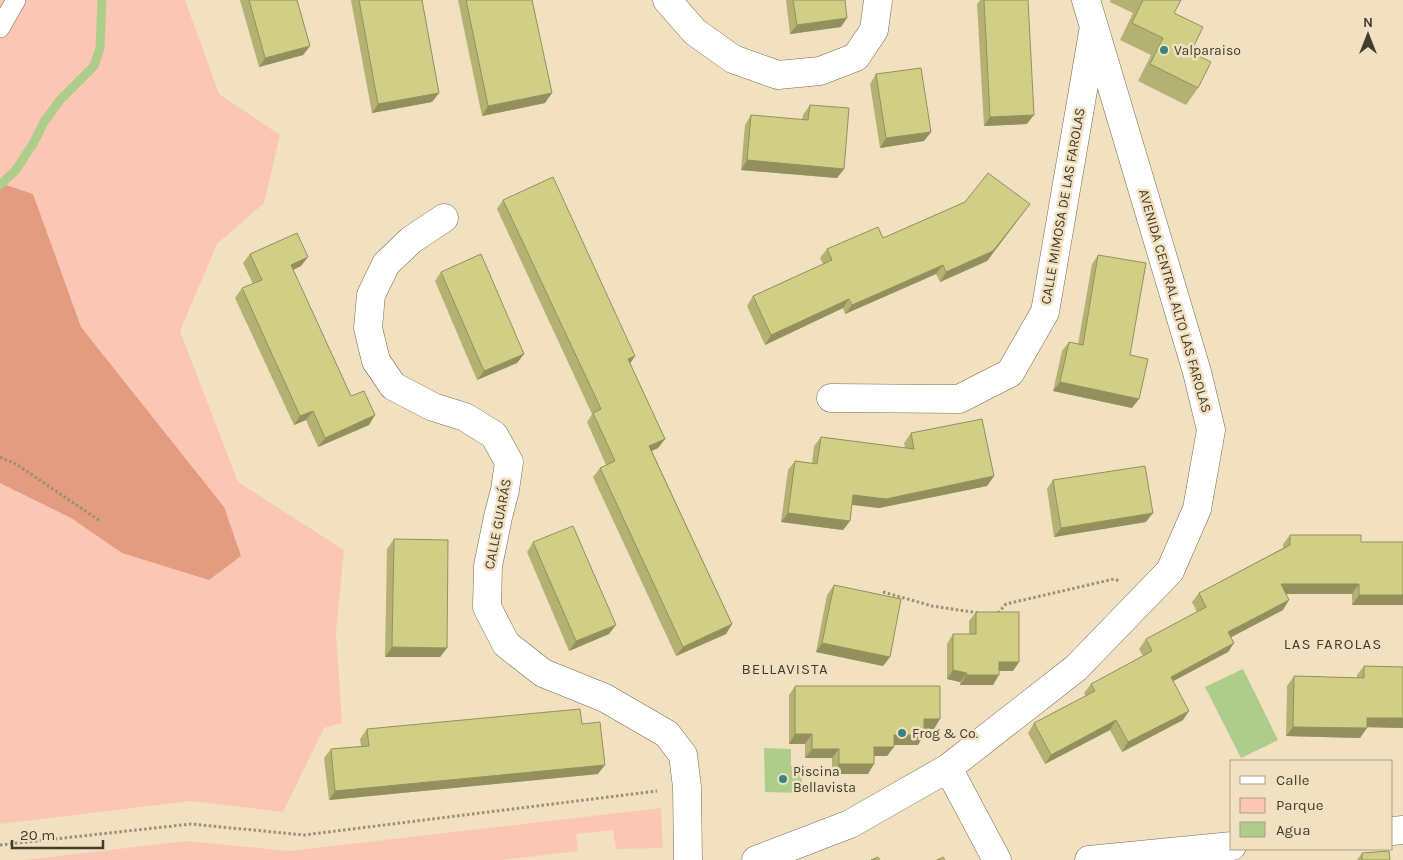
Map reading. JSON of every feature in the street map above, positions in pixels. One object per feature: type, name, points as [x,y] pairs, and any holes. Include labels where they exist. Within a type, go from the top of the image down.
[{"type":"street","points":[[667,0],[695,32],[733,59],[778,75],[820,71],[856,56],[874,30],[878,0]]},
{"type":"street","name":"AVENIDA CENTRAL ALTO LAS FAROLAS","points":[[756,860],[850,824],[948,768],[1076,668],[1170,571],[1197,509],[1211,430],[1197,372],[1086,0]]},
{"type":"street","name":"CALLE MIMOSA DE LAS FAROLAS","points":[[832,398],[959,399],[1010,373],[1045,312],[1094,26]]},
{"type":"street","name":"CALLE GUARÁS","points":[[444,218],[411,240],[386,264],[371,295],[368,328],[376,362],[394,386],[433,407],[465,417],[494,435],[509,462],[505,490],[488,566],[487,607],[506,644],[543,673],[605,698],[667,734],[683,755],[687,787],[688,860]]},
{"type":"street","points":[[948,768],[997,860]]},
{"type":"street","points":[[1089,860],[1230,846]]},
{"type":"lane","points":[[0,28],[16,0]]},
{"type":"path","points":[[0,457],[16,464],[100,521]]},
{"type":"path","points":[[991,613],[998,613],[1006,604],[1114,579],[1153,588]]},
{"type":"path","points":[[882,592],[932,606],[983,613]]},
{"type":"path","points":[[0,845],[191,824],[304,835],[687,787]]},
{"type":"green space","points":[[0,0],[185,0],[219,94],[280,135],[264,203],[217,244],[180,331],[238,482],[344,550],[336,632],[342,723],[324,728],[283,812],[191,801],[0,824]]},
{"type":"green space","points":[[661,808],[663,848],[616,849],[613,830],[576,834],[578,851],[502,860],[24,860],[186,841],[289,851]]},
{"type":"shaded area","points":[[0,183],[33,194],[81,327],[224,507],[241,556],[209,580],[122,553],[71,518],[0,483]]},
{"type":"water","points":[[1243,669],[1278,740],[1241,758],[1205,687]]},
{"type":"water","name":"Piscina Bellavista","points":[[764,748],[791,749],[791,766],[802,767],[802,793],[765,792]]},
{"type":"building","points":[[249,0],[297,0],[310,46],[265,58]]},
{"type":"building","points":[[359,0],[422,0],[439,93],[378,104]]},
{"type":"building","points":[[466,0],[532,0],[552,93],[488,106]]},
{"type":"building","points":[[793,0],[845,0],[847,18],[797,25]]},
{"type":"building","points":[[984,0],[1028,0],[1034,115],[990,117]]},
{"type":"building","points":[[1143,0],[1181,0],[1174,13],[1203,27],[1191,52],[1211,62],[1198,88],[1150,64],[1163,38],[1132,23]]},
{"type":"building","points":[[921,68],[931,132],[886,138],[876,74]]},
{"type":"building","points":[[810,105],[849,108],[844,169],[747,160],[751,115],[808,120]]},
{"type":"building","points":[[988,173],[1030,204],[993,251],[946,272],[943,265],[852,305],[849,299],[771,335],[753,296],[832,260],[827,249],[878,227],[883,238],[965,202]]},
{"type":"building","points":[[553,177],[635,356],[628,359],[665,439],[649,446],[732,624],[683,647],[600,468],[615,461],[593,413],[601,409],[503,200]]},
{"type":"building","points":[[297,233],[308,257],[291,265],[351,396],[364,391],[375,415],[325,438],[313,411],[300,416],[242,288],[262,280],[250,254]]},
{"type":"building","points":[[481,254],[524,354],[484,371],[441,272]]},
{"type":"building","points":[[1098,255],[1146,263],[1130,355],[1148,359],[1139,399],[1060,382],[1069,342],[1083,345]]},
{"type":"building","points":[[982,419],[994,476],[886,499],[853,495],[850,521],[788,513],[795,461],[817,464],[821,437],[914,449],[911,433]]},
{"type":"building","points":[[1145,466],[1153,513],[1061,528],[1053,480]]},
{"type":"building","points":[[573,526],[616,625],[576,641],[533,542]]},
{"type":"building","points":[[1290,535],[1361,535],[1361,542],[1403,542],[1403,595],[1359,595],[1359,584],[1281,584],[1289,600],[1228,632],[1234,643],[1171,677],[1189,711],[1128,742],[1116,720],[1051,755],[1034,723],[1095,691],[1091,684],[1152,651],[1146,639],[1206,607],[1199,593],[1290,545]]},
{"type":"building","points":[[394,539],[448,540],[447,648],[392,647]]},
{"type":"building","points":[[834,585],[901,599],[890,657],[822,643]]},
{"type":"building","points":[[976,612],[1019,612],[1019,662],[999,662],[999,675],[966,675],[967,673],[953,670],[953,634],[976,634]]},
{"type":"building","points":[[1364,666],[1403,667],[1403,718],[1367,718],[1367,728],[1293,727],[1294,676],[1364,678]]},
{"type":"building","points":[[795,686],[940,686],[940,719],[924,719],[924,735],[894,735],[894,747],[874,747],[874,764],[839,764],[839,749],[812,749],[812,734],[795,734]]},
{"type":"building","points":[[580,709],[582,724],[600,722],[605,765],[335,791],[331,749],[369,746],[367,729]]},
{"type":"building","points":[[1389,851],[1390,860],[1362,860],[1362,853]]},
{"type":"waterway","points":[[0,185],[15,171],[33,144],[44,122],[60,100],[94,66],[100,48],[102,0]]},
{"type":"place","name":"Valparaiso","points":[[1164,50]]},
{"type":"place","name":"Frog & Co.","points":[[902,733]]},
{"type":"place","name":"Piscina Bellavista","points":[[783,779]]},
{"type":"district","name":"LAS FAROLAS","points":[[1333,644]]},
{"type":"district","name":"BELLAVISTA","points":[[785,669]]}]
